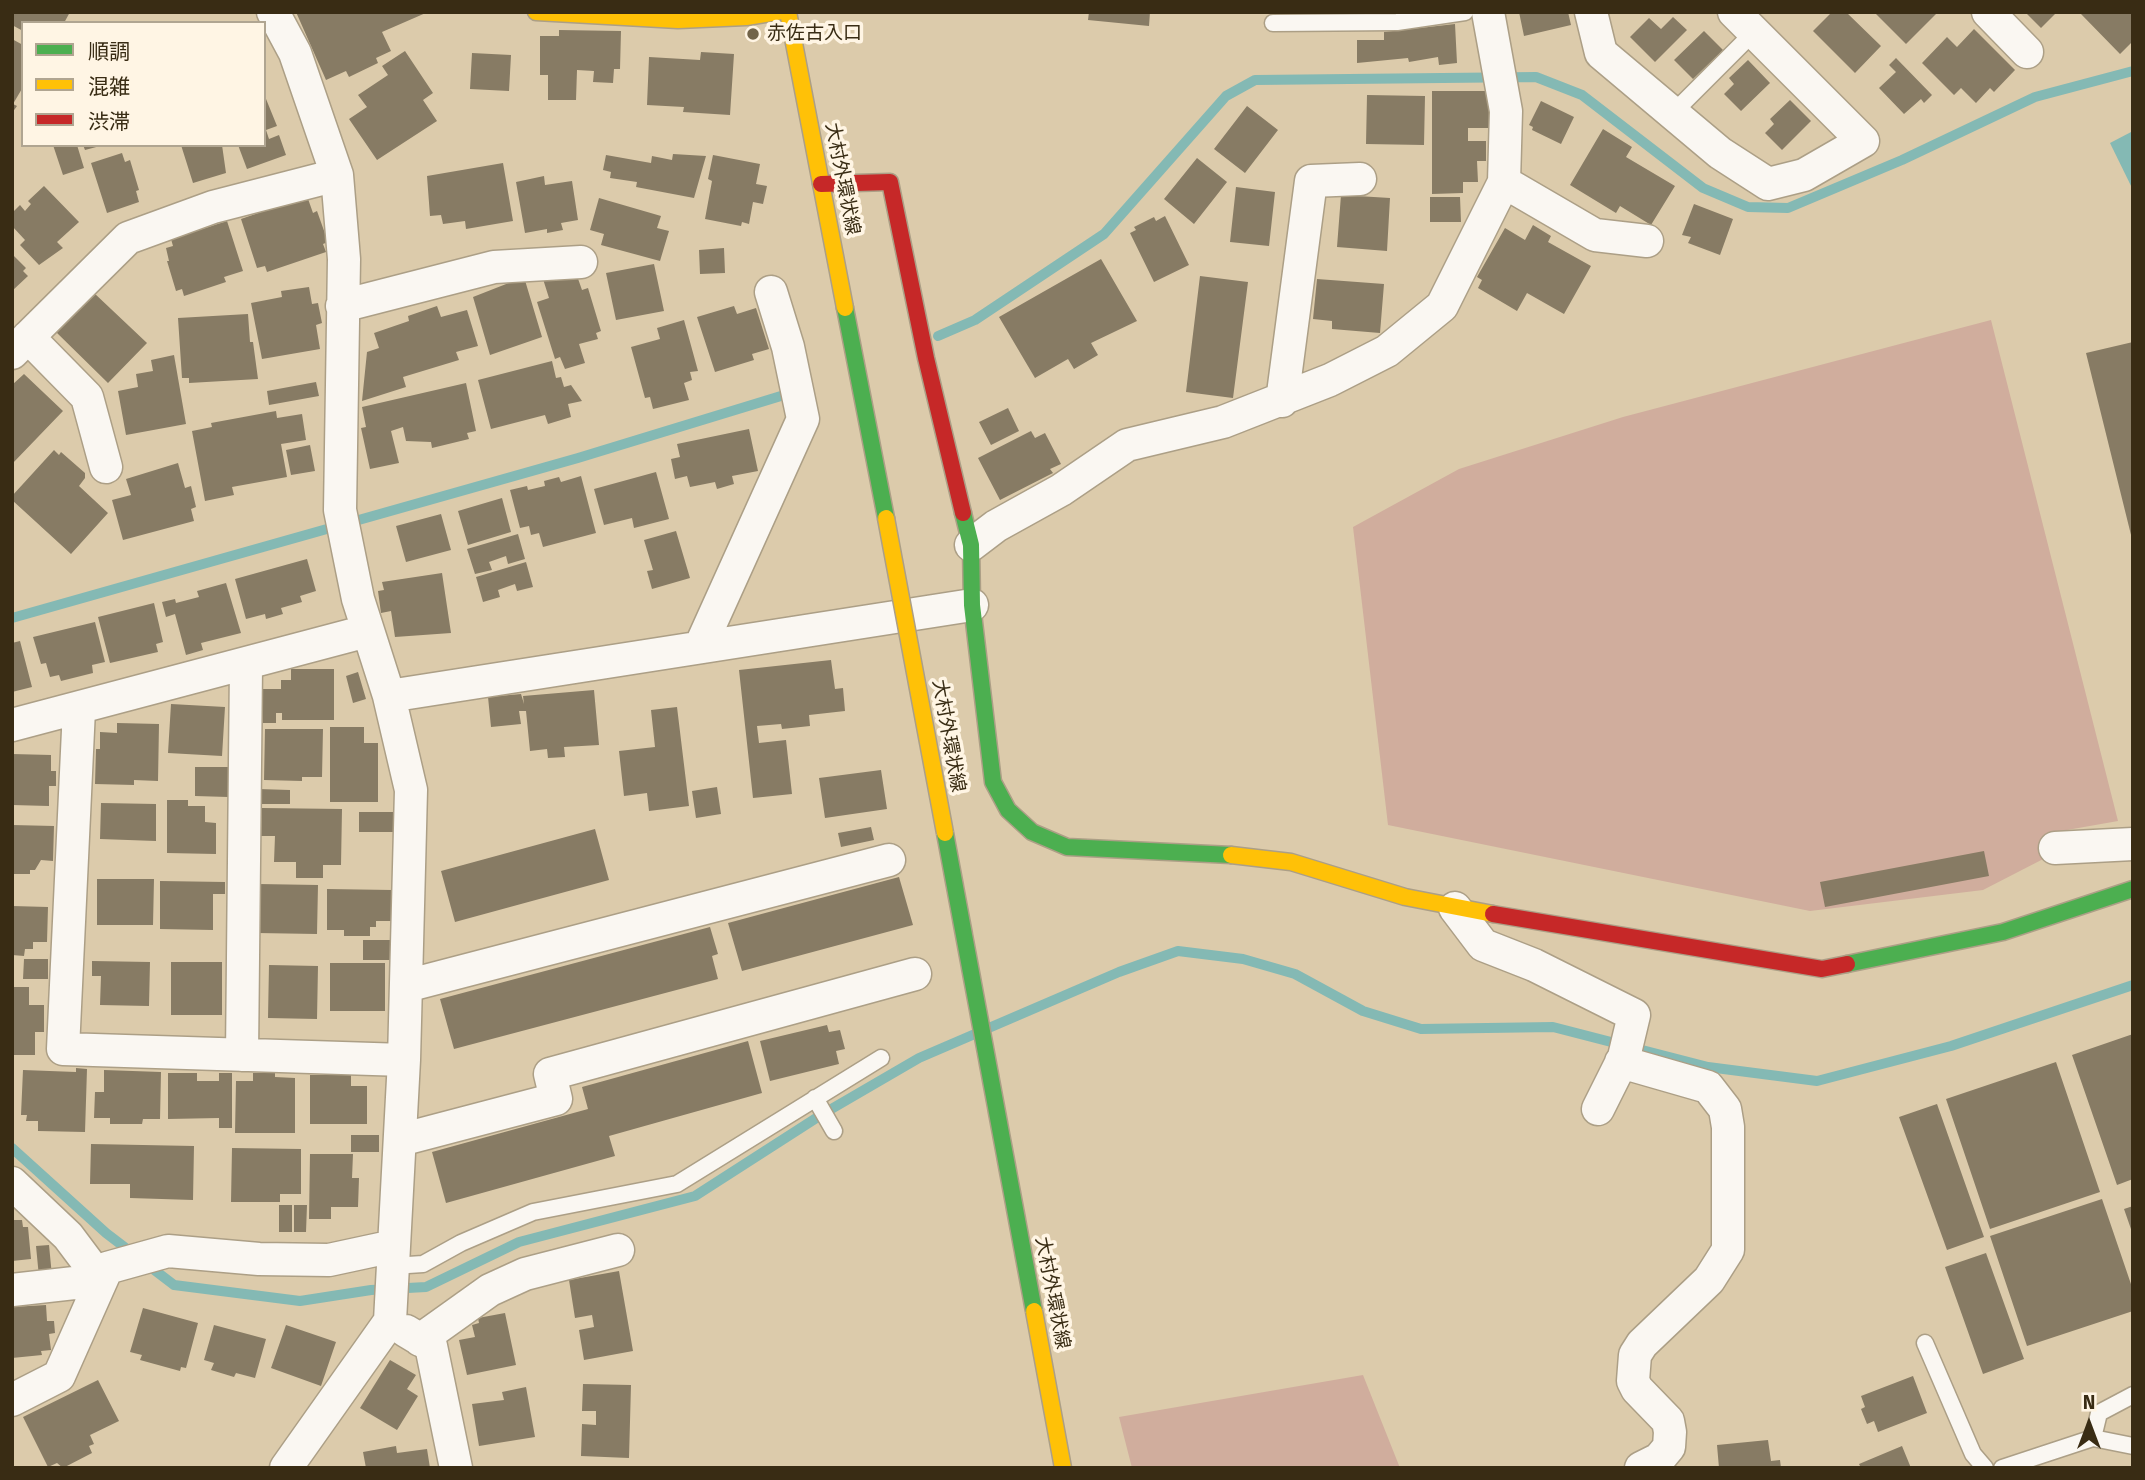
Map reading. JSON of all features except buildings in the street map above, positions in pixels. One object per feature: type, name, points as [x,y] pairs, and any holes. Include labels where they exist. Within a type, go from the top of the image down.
[{"type":"street","points":[[273,12],[295,53],[337,175],[344,259],[340,510],[358,599],[389,696],[411,790],[404,1060],[392,1282],[286,1468]]},
{"type":"street","points":[[536,12],[678,20],[746,17],[777,12]]},
{"type":"street","name":"大村外環状線","points":[[788,12],[886,518],[1063,1468]]},
{"type":"street","points":[[971,545],[996,526],[1062,490],[1127,445],[1223,422],[1282,401],[1387,351],[1442,306],[1504,182],[1506,111],[1488,12]]},
{"type":"street","points":[[1591,12],[1601,53],[1720,153],[1768,184],[1804,175],[1863,141],[1744,22]]},
{"type":"street","points":[[1988,12],[2027,52]]},
{"type":"street","points":[[106,467],[88,397],[20,345],[128,237],[213,207],[337,175]]},
{"type":"street","points":[[1282,401],[1311,181],[1360,179]]},
{"type":"street","points":[[1504,182],[1595,234],[1647,241]]},
{"type":"street","points":[[821,184],[890,183],[926,358],[971,545],[972,605],[993,782],[1008,810],[1032,832],[1067,847],[1190,852],[1291,862],[1405,897],[1455,908],[1822,969],[2003,932],[2133,889]]},
{"type":"street","points":[[342,306],[494,267],[581,262]]},
{"type":"street","points":[[700,647],[803,419],[788,347],[771,292]]},
{"type":"street","points":[[389,696],[972,605]]},
{"type":"street","points":[[12,725],[246,666],[367,631]]},
{"type":"street","points":[[242,1055],[246,666]]},
{"type":"street","points":[[79,709],[63,1049],[404,1060]]},
{"type":"street","points":[[2055,848],[2133,844]]},
{"type":"street","points":[[406,986],[889,860]]},
{"type":"street","points":[[1455,908],[1483,945],[1534,965],[1634,1015],[1623,1059],[1598,1109]]},
{"type":"street","points":[[400,1140],[556,1099],[550,1074],[915,974]]},
{"type":"street","points":[[1623,1059],[1708,1087],[1725,1109],[1728,1127],[1728,1250],[1709,1280],[1642,1344],[1635,1355],[1633,1381],[1668,1421],[1670,1432],[1669,1447],[1660,1459],[1642,1468]]},
{"type":"street","points":[[12,1183],[104,1274]]},
{"type":"street","points":[[420,1340],[490,1290],[525,1274],[618,1250]]},
{"type":"street","points":[[12,1290],[104,1274],[167,1251],[259,1259],[329,1260],[392,1282],[420,1340],[431,1346],[456,1468]]},
{"type":"street","points":[[12,1400],[59,1376],[104,1274]]},
{"type":"lane","points":[[1273,23],[1397,22],[1465,12]]},
{"type":"lane","points":[[1673,113],[1744,22]]},
{"type":"lane","points":[[392,1282],[461,1243],[533,1212],[677,1184],[881,1058]]},
{"type":"lane","points":[[815,1099],[834,1131]]},
{"type":"lane","points":[[1925,1343],[1973,1454],[1985,1468]]},
{"type":"lane","points":[[2093,1438],[2099,1413],[2133,1395]]},
{"type":"lane","points":[[2002,1468],[2093,1438],[2133,1446]]},
{"type":"shaded area","points":[[1991,320],[2118,821],[2050,833],[2051,855],[1983,890],[1810,911],[1388,825],[1353,527],[1459,469],[1623,417]]},
{"type":"shaded area","points":[[1363,1375],[1400,1468],[1132,1468],[1119,1417]]},
{"type":"water","points":[[2133,131],[2133,190],[2110,143]]},
{"type":"waterway","points":[[938,336],[975,320],[1104,234],[1226,96],[1255,80],[1536,77],[1582,95],[1703,188],[1748,207],[1788,208],[1902,160],[2035,97],[2133,71]]},
{"type":"waterway","points":[[12,618],[578,458],[794,392]]},
{"type":"waterway","points":[[12,1148],[106,1233],[174,1285],[300,1301],[371,1290],[426,1287],[519,1242],[695,1196],[821,1115],[919,1058],[1119,972],[1178,951],[1243,959],[1295,974],[1363,1011],[1421,1029],[1553,1027],[1708,1067],[1817,1081],[1951,1046],[2133,985]]},
{"type":"traffic: fast","points":[[845,308],[886,518]]},
{"type":"traffic: fast","points":[[963,513],[971,545],[972,605],[993,782],[1008,810],[1032,832],[1067,847],[1231,855]]},
{"type":"traffic: fast","points":[[945,833],[1034,1311]]},
{"type":"traffic: fast","points":[[1847,964],[2003,932],[2133,889]]},
{"type":"traffic: slow","points":[[536,12],[678,20],[746,17],[777,12]]},
{"type":"traffic: slow","points":[[788,12],[845,308]]},
{"type":"traffic: slow","points":[[886,518],[945,833]]},
{"type":"traffic: slow","points":[[1231,855],[1291,862],[1405,897],[1493,914]]},
{"type":"traffic: slow","points":[[1034,1311],[1063,1468]]},
{"type":"traffic: jam","points":[[821,184],[890,182],[926,358],[963,513]]},
{"type":"traffic: jam","points":[[1493,914],[1822,969],[1847,964]]},
{"type":"place","name":"赤佐古入口","points":[[753,34]]}]
